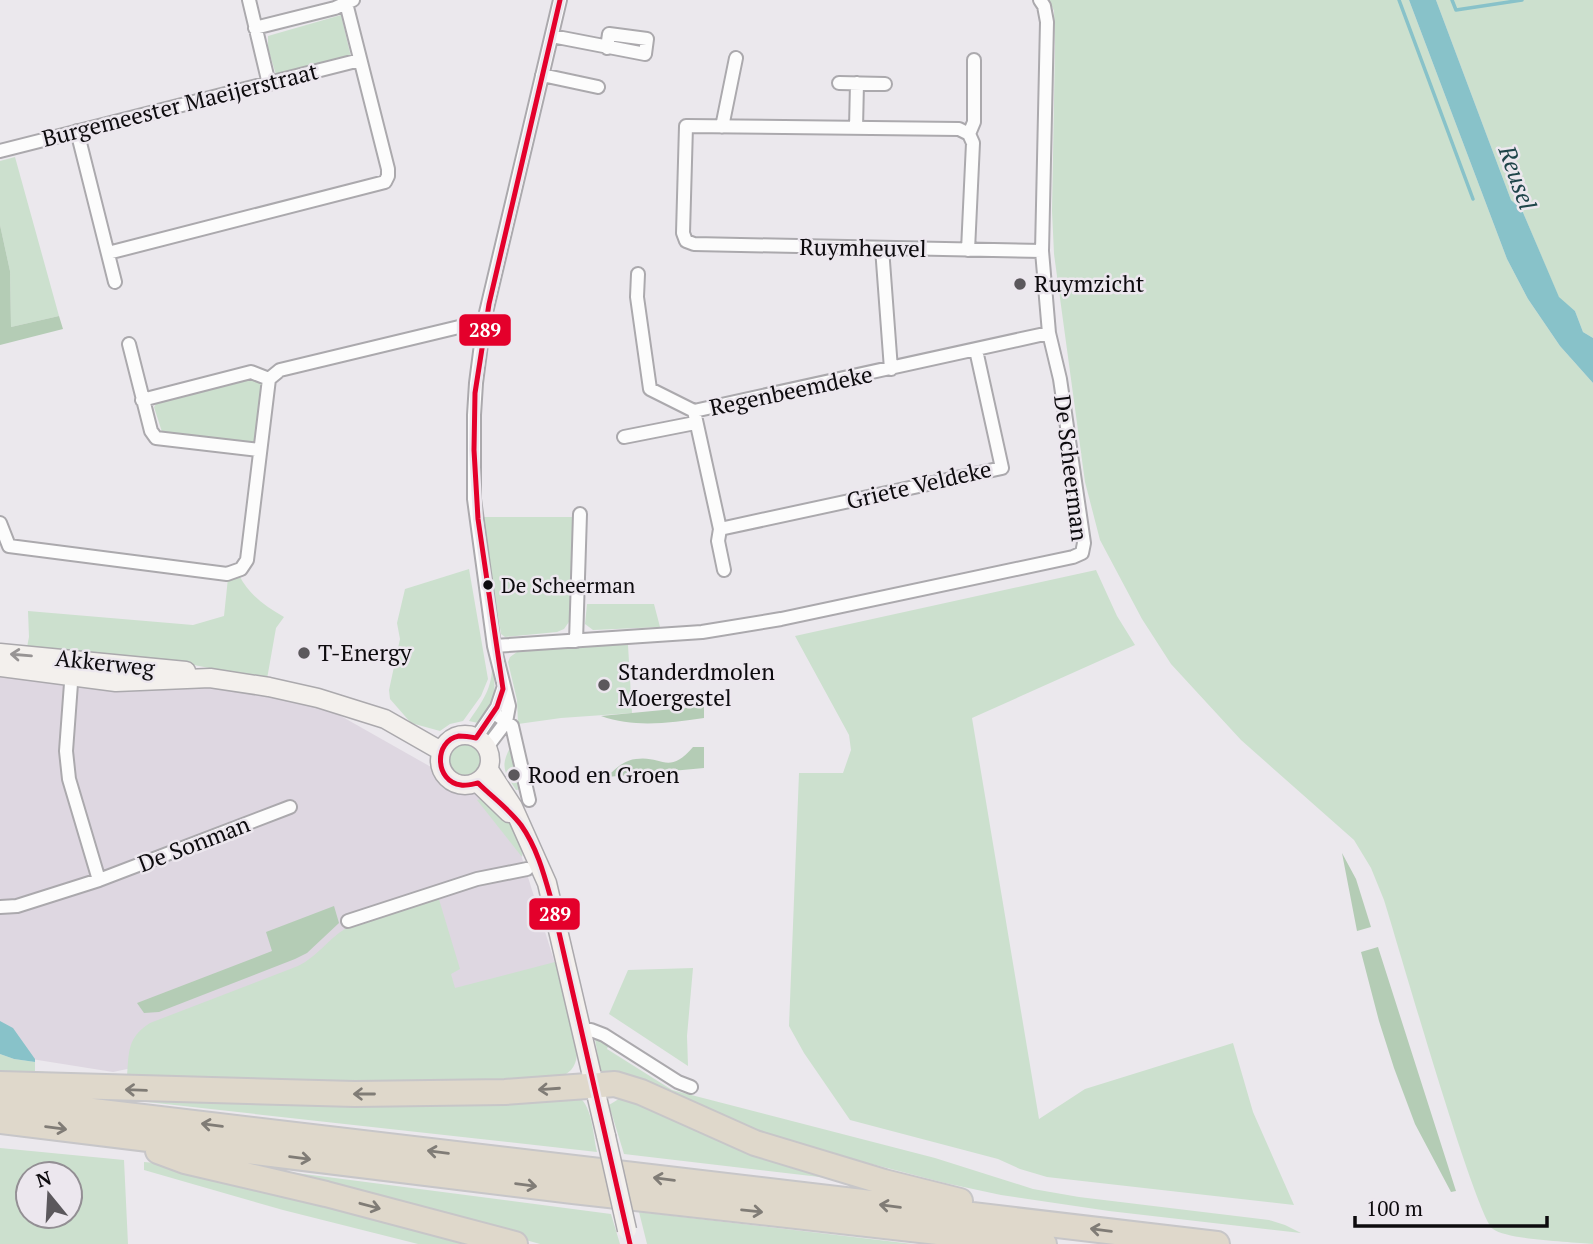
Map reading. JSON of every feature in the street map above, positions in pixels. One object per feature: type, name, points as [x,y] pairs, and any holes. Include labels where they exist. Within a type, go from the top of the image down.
[{"type":"highway","points":[[0,1084],[355,1094],[505,1092],[615,1084],[641,1092],[755,1143],[1049,1234]]},
{"type":"highway","points":[[0,1100],[1049,1234]]},
{"type":"highway","points":[[0,1121],[573,1191],[1049,1234],[1217,1244]]},
{"type":"highway","points":[[111,1135],[185,1161],[326,1194],[515,1244]]},
{"type":"main road","name":"Akkerweg","points":[[0,653],[72,668]]},
{"type":"main road","name":"Akkerweg","points":[[0,667],[187,671],[209,678],[318,698],[393,723],[446,745]]},
{"type":"main road","points":[[464,735],[482,743],[490,757],[483,776],[460,785],[448,779],[440,764],[446,745],[464,735]]},
{"type":"main road","points":[[483,776],[521,826],[547,883],[629,1237]]},
{"type":"street","points":[[248,0],[269,84]]},
{"type":"street","points":[[482,743],[506,722],[509,706],[495,646],[474,499],[474,415],[484,321],[560,0]]},
{"type":"street","name":"De Scheerman","points":[[495,646],[678,635],[781,619],[1082,553],[1084,543],[1070,443],[1060,379],[1049,333],[1042,251],[1047,22],[1040,0]]},
{"type":"street","points":[[108,253],[385,182],[387,169],[360,60],[350,2],[255,28]]},
{"type":"street","points":[[552,36],[607,48]]},
{"type":"street","points":[[736,58],[722,127],[959,129],[969,134],[973,143],[968,250]]},
{"type":"street","name":"Burgemeester Maeijerstraat","points":[[0,151],[360,60]]},
{"type":"street","points":[[969,134],[974,122],[974,60]]},
{"type":"street","points":[[542,75],[598,87]]},
{"type":"street","points":[[839,83],[885,84]]},
{"type":"street","points":[[856,128],[857,83]]},
{"type":"street","name":"Ruymheuvel","points":[[722,127],[686,126],[683,233],[686,241],[694,244],[1042,251]]},
{"type":"street","points":[[77,131],[115,282]]},
{"type":"street","points":[[882,248],[891,369]]},
{"type":"street","name":"Regenbeemdeke","points":[[638,274],[637,298],[650,389],[695,417]]},
{"type":"street","points":[[0,523],[9,546],[227,574],[241,569],[247,559],[269,379],[280,370],[484,321]]},
{"type":"street","name":"Regenbeemdeke","points":[[624,437],[891,369],[1049,333]]},
{"type":"street","points":[[129,344],[150,431],[156,438],[260,450]]},
{"type":"street","name":"Griete Veldeke","points":[[720,530],[1002,468],[976,350]]},
{"type":"street","points":[[142,400],[251,372],[269,379]]},
{"type":"street","points":[[695,417],[720,530],[718,541],[724,570]]},
{"type":"street","points":[[576,641],[580,514]]},
{"type":"street","points":[[72,668],[66,751],[69,779],[99,880]]},
{"type":"street","points":[[482,743],[503,689]]},
{"type":"street","points":[[494,713],[512,726],[529,800]]},
{"type":"street","name":"De Sonman","points":[[0,907],[17,906],[99,880],[290,807]]},
{"type":"street","points":[[348,921],[477,879],[527,869]]},
{"type":"street","points":[[581,1032],[591,1030],[604,1035],[678,1082],[691,1087]]},
{"type":"shaded area","points":[[0,664],[302,694],[507,810],[557,970],[461,999],[113,1072],[0,1054]]},
{"type":"green space","points":[[1049,0],[1409,0],[1507,259],[1528,299],[1560,346],[1593,383],[1593,1244],[1512,1236],[1493,1229],[1471,1179],[1384,900],[1371,868],[1354,840],[1241,740],[1171,664],[1142,619],[1100,540],[1085,482],[1054,254],[1052,211],[1055,46],[1054,11]]},
{"type":"green space","points":[[1436,0],[1593,0],[1593,338],[1583,332],[1575,311],[1559,298],[1522,210],[1511,200]]},
{"type":"green space","points":[[341,15],[351,57],[276,75],[268,48],[268,36]]},
{"type":"green space","points":[[15,157],[59,316],[11,327],[10,271],[0,225],[0,161]]},
{"type":"green space","points":[[0,225],[10,271],[11,327],[59,316],[63,329],[0,345]]},
{"type":"green space","points":[[261,377],[264,388],[256,442],[162,432],[154,407],[157,403]]},
{"type":"green space","points":[[482,517],[573,517],[571,619],[564,629],[505,637],[501,634]]},
{"type":"green space","points":[[469,569],[488,679],[481,696],[463,721],[450,724],[440,731],[411,723],[390,699],[389,690],[400,639],[397,623],[405,589]]},
{"type":"green space","points":[[1096,570],[1117,616],[1135,645],[972,718],[1039,1119],[1085,1089],[1233,1043],[1253,1112],[1294,1205],[1047,1177],[998,1159],[850,1120],[804,1053],[789,1026],[799,773],[843,773],[851,750],[849,735],[795,636]]},
{"type":"green space","points":[[239,575],[258,599],[284,617],[276,628],[267,679],[173,661],[27,647],[28,611],[193,625],[224,616],[228,578]]},
{"type":"green space","points":[[587,604],[654,604],[660,627],[593,630],[585,624]]},
{"type":"green space","points":[[628,645],[632,713],[518,724],[517,700],[508,662],[510,657],[517,652]]},
{"type":"green space","points":[[492,669],[494,685],[491,705],[478,723],[469,721],[487,690]]},
{"type":"green space","points":[[704,706],[704,718],[678,721],[639,723],[601,716]]},
{"type":"green space","points":[[465,743],[477,748],[482,760],[477,772],[465,777],[453,772],[448,760],[453,748]]},
{"type":"green space","points":[[512,744],[523,789],[516,790],[505,768],[506,757]]},
{"type":"green space","points":[[693,747],[704,747],[704,768],[607,777],[628,761],[677,761]]},
{"type":"green space","points":[[487,797],[517,832],[522,857],[477,800]]},
{"type":"green space","points":[[1342,853],[1356,879],[1371,927],[1357,931]]},
{"type":"green space","points":[[438,896],[460,969],[451,974],[455,988],[555,962],[577,1054],[568,1073],[556,1079],[372,1085],[127,1077],[133,1040],[150,1023],[298,966],[356,923]]},
{"type":"green space","points":[[334,906],[339,923],[307,953],[295,959],[159,1012],[144,1013],[137,1003],[272,951],[266,932]]},
{"type":"green space","points":[[1378,947],[1456,1191],[1451,1192],[1415,1124],[1394,1068],[1361,952]]},
{"type":"green space","points":[[693,968],[687,1036],[688,1066],[609,1014],[628,970]]},
{"type":"green space","points":[[605,1038],[610,1042],[607,1049],[672,1090],[935,1158],[1033,1189],[1269,1220],[1301,1233],[1109,1211],[1001,1195],[760,1135],[601,1074],[595,1039]]},
{"type":"green space","points":[[0,1054],[35,1062],[35,1071],[84,1076],[0,1075]]},
{"type":"green space","points":[[93,1096],[579,1097],[590,1115],[597,1152]]},
{"type":"green space","points":[[622,1097],[854,1181],[624,1154],[609,1105]]},
{"type":"green space","points":[[0,1148],[124,1160],[128,1244],[0,1244]]},
{"type":"green space","points":[[144,1162],[168,1164],[483,1244],[418,1244],[283,1210],[144,1170]]},
{"type":"green space","points":[[234,1165],[611,1214],[620,1244],[540,1244]]},
{"type":"green space","points":[[639,1212],[913,1244],[647,1244]]},
{"type":"water","points":[[1409,0],[1436,0],[1511,200],[1522,210],[1559,297],[1575,311],[1583,332],[1593,338],[1593,383],[1560,346],[1528,299],[1507,259]]},
{"type":"water","points":[[0,1021],[13,1028],[35,1062],[0,1054]]},
{"type":"waterway","points":[[1399,0],[1473,199]]},
{"type":"waterway","points":[[1452,0],[1456,10],[1522,0]]},
{"type":"transit line","name":"289","points":[[560,0],[489,304],[475,393],[474,450],[478,519],[503,689],[497,707],[476,738],[459,736],[451,739],[445,745],[440,761],[446,777],[452,782],[463,785],[478,783],[506,808],[527,834],[544,874],[630,1244]]},
{"type":"place","name":"Ruymzicht","points":[[1020,284]]},
{"type":"place","name":"De Scheerman","points":[[488,585]]},
{"type":"place","name":"T-Energy","points":[[304,653]]},
{"type":"place","name":"Standerdmolen Moergestel","points":[[604,685]]},
{"type":"place","name":"Rood en Groen","points":[[514,775]]},
{"type":"water label","name":"Reusel","points":[[1517,178]]}]
